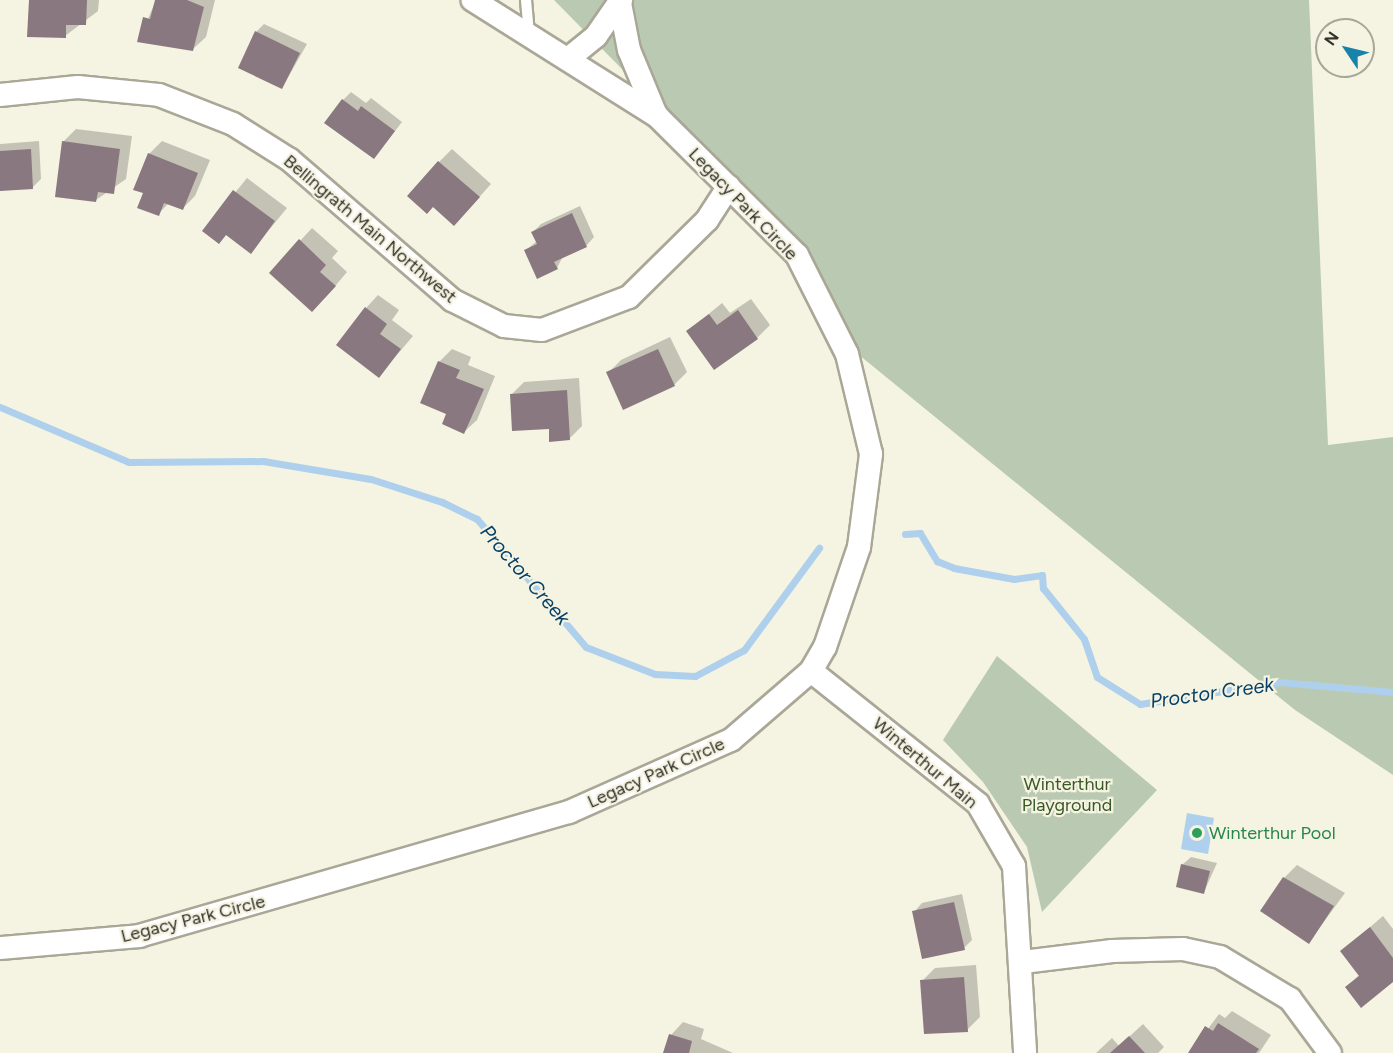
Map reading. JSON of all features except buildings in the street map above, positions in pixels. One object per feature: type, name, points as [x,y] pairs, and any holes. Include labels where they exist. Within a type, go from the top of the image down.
[{"type":"street","name":"Legacy Park Circle","points":[[0,948],[139,936],[569,812],[731,740],[811,671],[859,547],[871,454],[847,354],[797,255],[657,117],[569,58],[473,0]]},
{"type":"street","points":[[569,58],[596,36],[620,1]]},
{"type":"street","points":[[620,1],[629,50],[657,117]]},
{"type":"street","name":"Bellingrath Main Northwest","points":[[0,95],[78,87],[159,95],[233,123],[290,160],[452,300],[514,327],[542,330],[629,297],[707,220],[729,186]]},
{"type":"street","name":"Winterthur Main","points":[[811,671],[978,804],[1014,866],[1023,962],[1025,1053]]},
{"type":"street","points":[[1023,962],[1136,951],[1183,950],[1220,957],[1290,999],[1330,1053]]},
{"type":"lane","points":[[526,0],[529,34]]},
{"type":"green space","points":[[554,0],[1309,0],[1328,445],[1393,437],[1393,775],[1295,710],[848,346],[744,193]]},
{"type":"green space","name":"Winterthur Playground","points":[[997,656],[1157,790],[1042,912],[1027,847],[983,782],[943,740]]},
{"type":"water","name":"Winterthur Pool","points":[[1187,813],[1214,818],[1208,854],[1181,849]]},
{"type":"waterway","name":"Proctor Creek","points":[[0,407],[129,462],[263,461],[371,479],[442,502],[477,519],[586,647],[655,674],[695,676],[744,650],[819,548]]},
{"type":"waterway","name":"Proctor Creek","points":[[905,534],[920,533],[937,561],[954,568],[1014,579],[1042,575],[1043,588],[1084,639],[1097,677],[1140,704],[1280,682],[1393,692]]},
{"type":"place","name":"Winterthur Pool","points":[[1197,833]]}]
